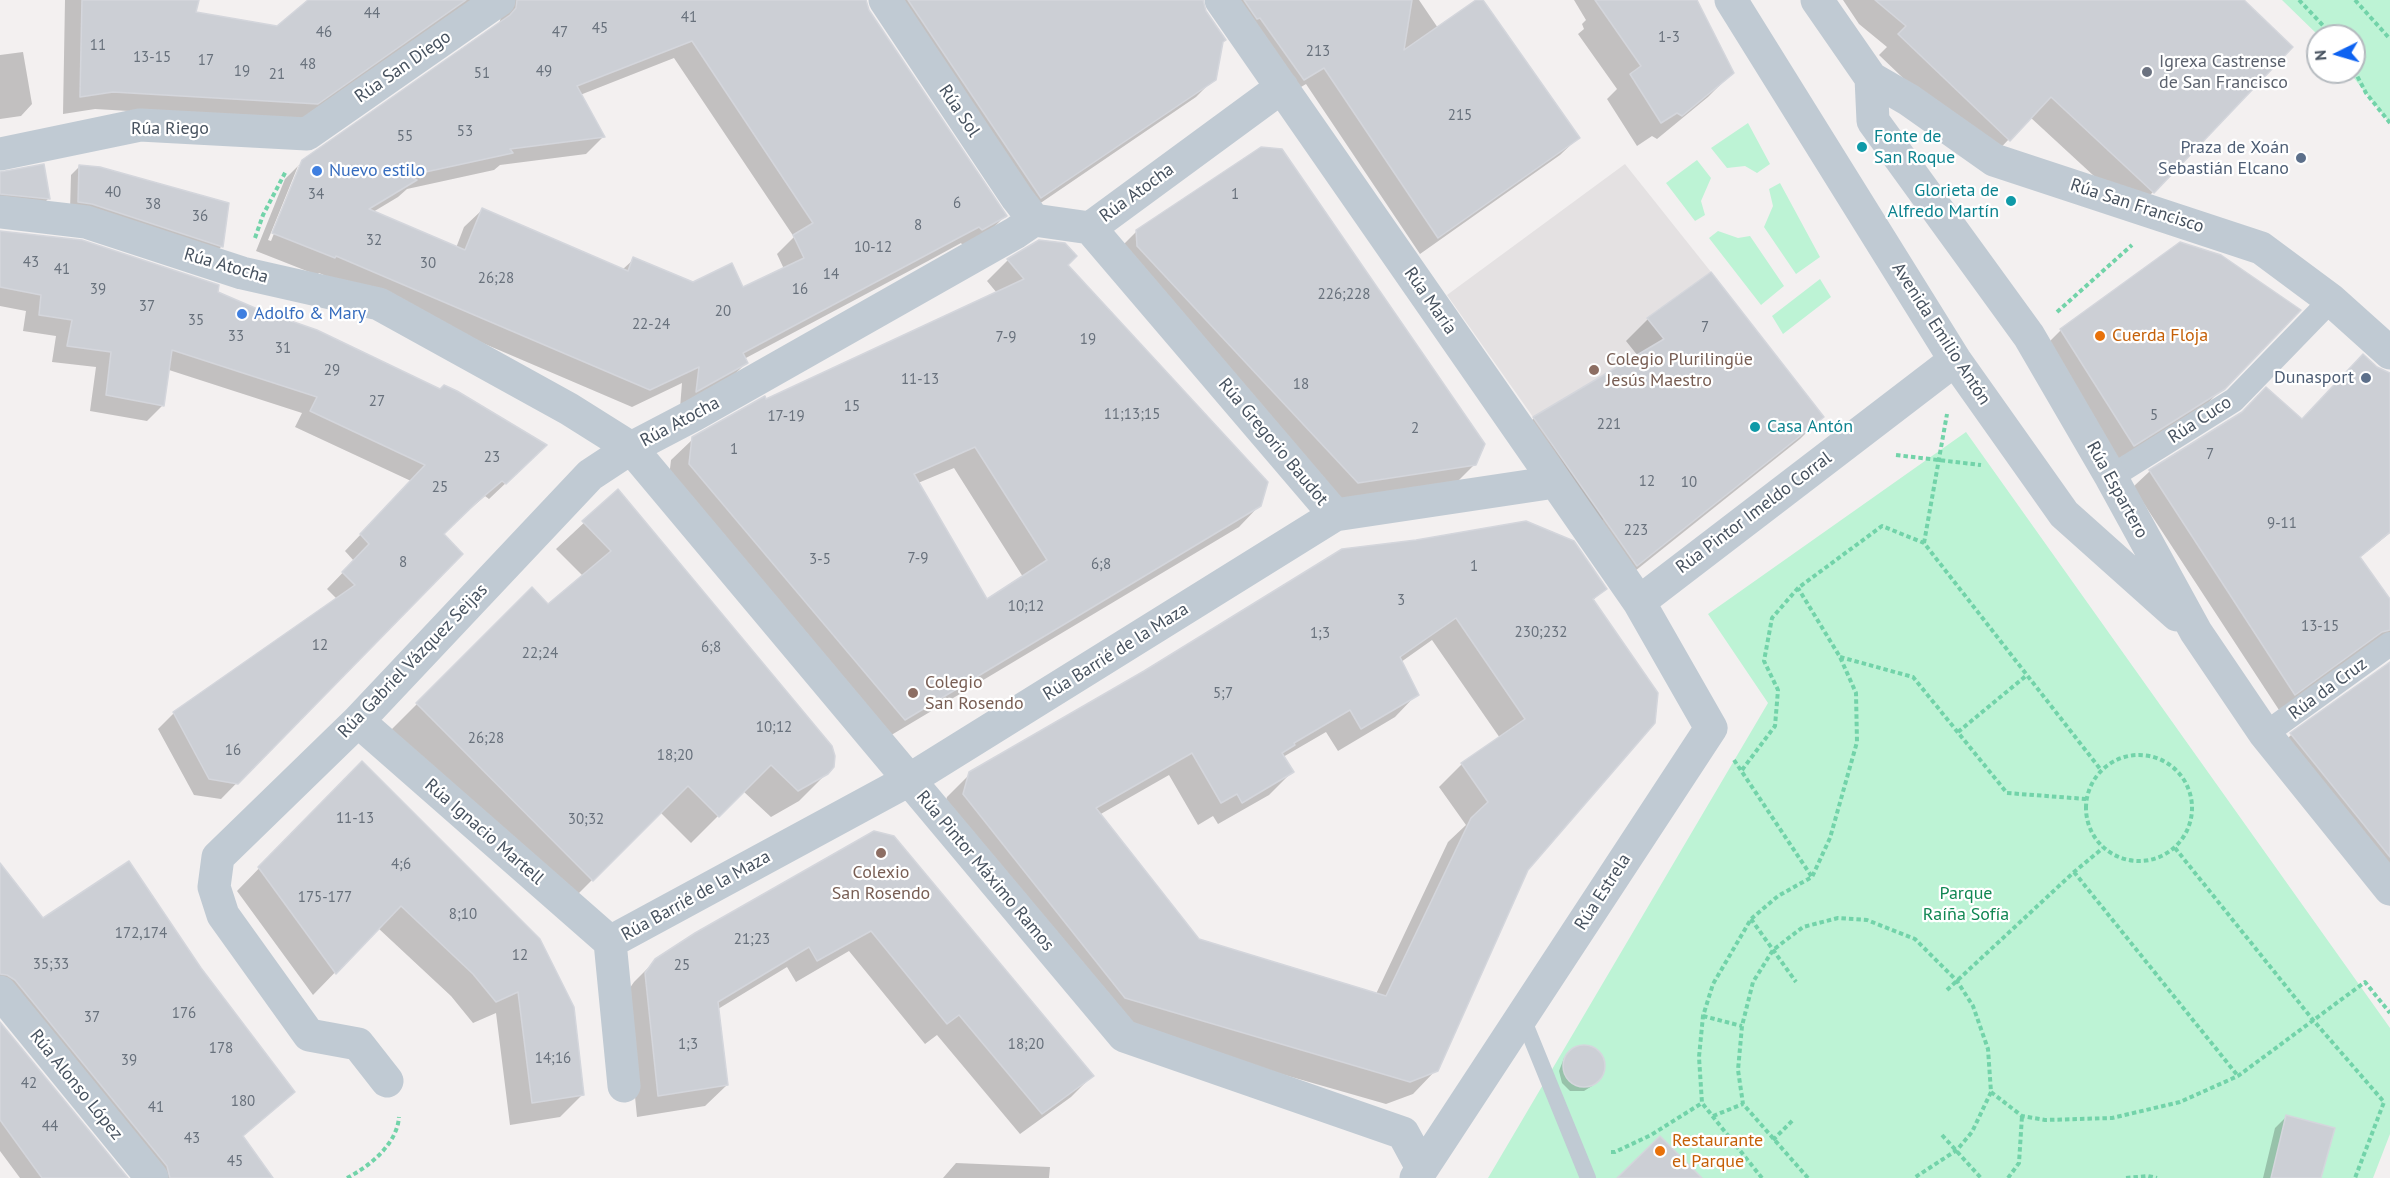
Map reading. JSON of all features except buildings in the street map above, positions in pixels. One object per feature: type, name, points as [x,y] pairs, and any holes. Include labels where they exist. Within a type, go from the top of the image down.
[{"type":"street","name":"Rúa San Diego","points":[[307,134],[499,0]]},
{"type":"street","name":"Rúa Sol","points":[[885,0],[1034,220]]},
{"type":"street","name":"Rúa María","points":[[1221,0],[1639,602]]},
{"type":"street","name":"Avenida Emilio Antón","points":[[1731,0],[1955,360],[2064,514],[2196,632]]},
{"type":"street","points":[[1817,0],[1871,78]]},
{"type":"street","name":"Rúa San Francisco","points":[[1871,78],[1910,100],[1994,160],[2261,248],[2331,300],[2389,350]]},
{"type":"street","name":"Rúa Espartero","points":[[1871,78],[1873,121],[2029,336],[2196,632],[2265,734],[2390,890]]},
{"type":"street","name":"Rúa Atocha","points":[[0,212],[86,222],[242,273],[379,304],[570,409],[631,447],[694,415],[1005,239],[1034,220],[1090,228],[1282,87]]},
{"type":"street","name":"Rúa Riego","points":[[0,154],[140,125],[307,134]]},
{"type":"street","name":"Rúa Gregorio Baudot","points":[[1090,228],[1335,515],[1555,482]]},
{"type":"street","name":"Rúa Cuco","points":[[2110,477],[2234,400],[2331,300]]},
{"type":"street","name":"Rúa Pintor Imeldo Corral","points":[[1639,602],[1955,360]]},
{"type":"street","name":"Rúa Gabriel Vázquez Seijas","points":[[387,1081],[358,1044],[309,1035],[224,915],[214,886],[218,857],[358,721],[590,475],[631,447]]},
{"type":"street","name":"Rúa Pintor Máximo Ramos","points":[[631,447],[1124,1036],[1404,1133],[1419,1173]]},
{"type":"street","name":"Rúa Barrié de la Maza","points":[[610,942],[909,780],[1335,515]]},
{"type":"street","points":[[1639,602],[1711,728]]},
{"type":"street","name":"Rúa da Cruz","points":[[2265,734],[2390,644]]},
{"type":"street","name":"Rúa Ignacio Martell","points":[[358,721],[610,942]]},
{"type":"street","name":"Rúa Estrela","points":[[1419,1173],[1711,728]]},
{"type":"street","points":[[610,942],[624,1086]]},
{"type":"street","name":"Rúa Alonso López","points":[[0,992],[152,1178]]},
{"type":"lane","points":[[1522,1016],[1588,1178]]},
{"type":"path","points":[[2299,0],[2321,24]]},
{"type":"path","points":[[2355,0],[2390,39]]},
{"type":"path","points":[[2361,84],[2390,123]]},
{"type":"path","points":[[253,246],[263,214]]},
{"type":"path","points":[[2029,336],[2165,215]]},
{"type":"path","points":[[1839,448],[2033,470]]},
{"type":"path","points":[[1924,543],[1940,460]]},
{"type":"path","points":[[1742,770],[1775,726],[1778,690],[1764,661],[1772,618],[1798,588],[1882,526],[1924,543],[2101,770]]},
{"type":"path","points":[[1762,1178],[1702,1103],[1699,1057],[1703,1016],[1713,984],[1751,920],[1778,896],[1812,877],[1830,838],[1857,742],[1856,693],[1840,657],[1798,588]]},
{"type":"path","points":[[1840,657],[1913,677],[2007,793],[2086,798]]},
{"type":"path","points":[[1958,732],[2027,675]]},
{"type":"path","points":[[1711,728],[1742,770],[1812,877]]},
{"type":"path","points":[[2139,754],[2158,757],[2171,765],[2186,782],[2192,801],[2191,820],[2187,833],[2175,848],[2165,855],[2148,861],[2121,858],[2103,848],[2092,834],[2086,816],[2086,798],[2090,785],[2101,770],[2110,763],[2139,754]]},
{"type":"path","points":[[1947,990],[2103,848]]},
{"type":"path","points":[[2175,848],[2313,1020],[2384,1102],[2355,1178]]},
{"type":"path","points":[[2074,872],[2238,1076]]},
{"type":"path","points":[[1808,1178],[1743,1104],[1738,1070],[1742,1026],[1753,982],[1773,950],[1803,927],[1838,918],[1867,920],[1915,939],[1957,981],[1973,1005],[1988,1049],[1991,1092],[1972,1132],[1957,1150],[1914,1178]]},
{"type":"path","points":[[1751,920],[1796,982]]},
{"type":"path","points":[[1991,1092],[2022,1116],[2045,1120],[2112,1118],[2180,1102],[2238,1076],[2365,982],[2390,1013]]},
{"type":"path","points":[[1703,1016],[1742,1026]]},
{"type":"path","points":[[347,1178],[381,1154],[398,1130],[401,1102],[387,1081]]},
{"type":"path","points":[[1578,1150],[1615,1152],[1651,1135],[1702,1103]]},
{"type":"path","points":[[1713,1116],[1743,1104]]},
{"type":"path","points":[[2008,1178],[2019,1163],[2022,1116]]},
{"type":"path","points":[[1773,1140],[1794,1119]]},
{"type":"path","points":[[1942,1135],[1981,1178]]},
{"type":"path","points":[[2126,1178],[2148,1176],[2157,1178]]},
{"type":"shaded area","name":"Colegio Plurilingüe Jesús Maestro","points":[[1625,164],[1711,272],[1647,318],[1712,402],[1637,495],[1601,521],[1533,417],[1447,295]]},
{"type":"green space","points":[[2282,0],[2390,0],[2390,123],[2359,84],[2366,84],[2366,24],[2307,24]]},
{"type":"green space","points":[[1748,123],[1770,164],[1757,173],[1745,166],[1727,168],[1711,148]]},
{"type":"green space","points":[[1697,160],[1711,178],[1701,201],[1705,215],[1695,221],[1666,183]]},
{"type":"green space","points":[[1780,183],[1820,257],[1796,274],[1764,227],[1773,206],[1769,189]]},
{"type":"green space","points":[[1718,231],[1738,238],[1750,236],[1784,286],[1761,305],[1709,238]]},
{"type":"green space","points":[[1820,279],[1831,297],[1783,334],[1772,316]]},
{"type":"green space","name":"Parque Raíña Sofía","points":[[1966,432],[2390,1028],[2390,1134],[2373,1178],[1488,1178],[1768,703],[1708,614]]},
{"type":"place","name":"Igrexa Castrense de San Francisco","points":[[2147,72]]},
{"type":"place","name":"Fonte de San Roque","points":[[1862,147]]},
{"type":"place","name":"Praza de Xoán Sebastián Elcano","points":[[2301,158]]},
{"type":"place","name":"Nuevo estilo","points":[[317,171]]},
{"type":"place","name":"Glorieta de Alfredo Martín","points":[[2011,201]]},
{"type":"place","name":"Adolfo & Mary","points":[[242,314]]},
{"type":"place","name":"Cuerda Floja","points":[[2100,336]]},
{"type":"place","name":"Colegio Plurilingüe Jesús Maestro","points":[[1594,370]]},
{"type":"place","name":"Dunasport","points":[[2366,378]]},
{"type":"place","name":"Casa Antón","points":[[1755,427]]},
{"type":"place","name":"Colegio San Rosendo","points":[[913,693]]},
{"type":"place","name":"Colexio San Rosendo","points":[[881,853]]},
{"type":"place","name":"Restaurante el Parque","points":[[1660,1151]]}]
